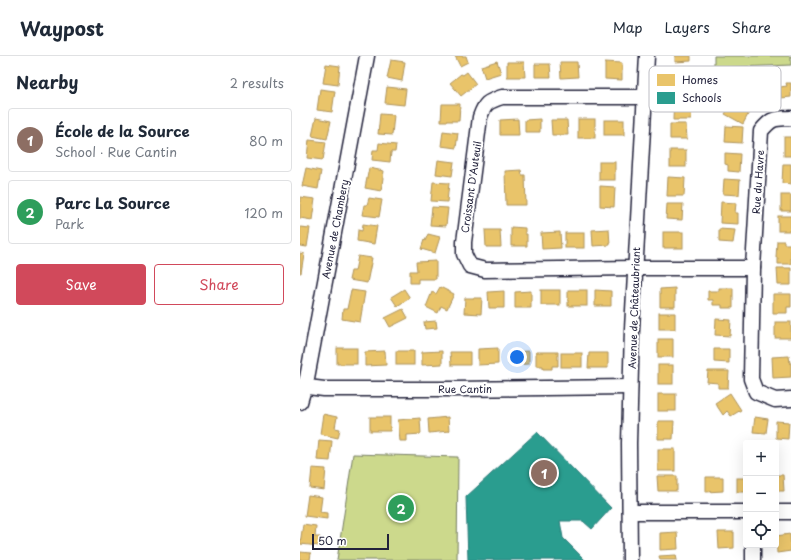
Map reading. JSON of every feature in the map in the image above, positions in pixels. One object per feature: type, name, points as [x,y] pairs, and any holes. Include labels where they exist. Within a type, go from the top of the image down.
[{"type":"street","name":"Avenue de Chambery","points":[[300,402],[367,56]]},
{"type":"street","name":"Avenue de Châteaubriant","points":[[630,560],[630,387],[647,56]]},
{"type":"street","name":"Croissant D'Auteuil","points":[[635,268],[485,270],[470,266],[464,254],[464,242],[480,117],[484,105],[492,100],[502,97],[645,97]]},
{"type":"street","name":"Rue du Havre","points":[[791,118],[775,119],[768,122],[761,131],[753,268],[751,379],[756,392],[775,400],[791,400]]},
{"type":"street","points":[[635,268],[753,268]]},
{"type":"street","name":"Rue Cantin","points":[[302,386],[324,389],[630,387]]},
{"type":"street","points":[[630,512],[743,512]]},
{"type":"street","points":[[779,512],[791,512]]},
{"type":"street","points":[[753,548],[753,560]]},
{"type":"green space","points":[[714,56],[791,56],[791,65],[714,66]]},
{"type":"green space","points":[[353,454],[458,457],[457,560],[337,560]]},
{"type":"building: Homes","points":[[455,56],[466,56],[468,62],[460,66]]},
{"type":"building: Homes","points":[[675,56],[691,56],[691,61],[675,62]]},
{"type":"building: Homes","points":[[391,60],[405,62],[402,81],[387,78]]},
{"type":"building: Homes","points":[[497,61],[501,73],[485,78],[481,66]]},
{"type":"building: Homes","points":[[507,62],[524,62],[525,77],[507,77]]},
{"type":"building: Homes","points":[[560,62],[577,62],[578,77],[561,78]]},
{"type":"building: Homes","points":[[605,62],[622,63],[622,80],[605,79]]},
{"type":"building: Homes","points":[[326,64],[340,66],[338,85],[323,83]]},
{"type":"building: Homes","points":[[535,64],[550,64],[551,77],[535,77]]},
{"type":"building: Homes","points":[[467,72],[476,84],[461,96],[450,83],[461,74],[463,75]]},
{"type":"building: Homes","points":[[786,83],[791,83],[791,97],[781,98],[781,87],[787,86]]},
{"type":"building: Homes","points":[[387,87],[406,89],[404,105],[385,103]]},
{"type":"building: Homes","points":[[320,89],[335,91],[332,112],[317,110]]},
{"type":"building: Homes","points":[[442,104],[460,104],[459,121],[441,121]]},
{"type":"building: Homes","points":[[673,112],[691,112],[691,120],[673,120]]},
{"type":"building: Homes","points":[[726,112],[749,112],[743,124],[725,114]]},
{"type":"building: Homes","points":[[380,114],[394,115],[392,135],[378,134]]},
{"type":"building: Homes","points":[[316,118],[331,121],[327,139],[312,136]]},
{"type":"building: Homes","points":[[518,119],[519,135],[500,135],[500,120]]},
{"type":"building: Homes","points":[[540,119],[540,132],[525,132],[525,120]]},
{"type":"building: Homes","points":[[578,119],[595,119],[595,138],[578,138]]},
{"type":"building: Homes","points":[[551,120],[567,120],[568,135],[552,135]]},
{"type":"building: Homes","points":[[604,120],[624,120],[624,135],[604,135]]},
{"type":"building: Homes","points":[[670,124],[686,124],[687,139],[670,139]]},
{"type":"building: Homes","points":[[726,126],[743,127],[742,143],[725,142]]},
{"type":"building: Homes","points":[[443,131],[458,133],[456,148],[441,146]]},
{"type":"building: Homes","points":[[784,137],[791,137],[791,156],[784,156]]},
{"type":"building: Homes","points":[[309,140],[326,142],[323,160],[307,158]]},
{"type":"building: Homes","points":[[379,143],[396,145],[395,152],[391,152],[390,162],[372,160],[373,150],[378,150]]},
{"type":"building: Homes","points":[[670,150],[686,150],[686,167],[670,167]]},
{"type":"building: Homes","points":[[725,153],[740,154],[739,172],[728,171],[728,165],[725,164]]},
{"type":"building: Homes","points":[[438,160],[454,162],[452,176],[436,174]]},
{"type":"building: Homes","points":[[599,162],[615,162],[615,180],[599,180]]},
{"type":"building: Homes","points":[[783,164],[791,164],[791,184],[782,183]]},
{"type":"building: Homes","points":[[306,168],[321,171],[318,189],[302,186]]},
{"type":"building: Homes","points":[[369,168],[384,171],[381,191],[365,188]]},
{"type":"building: Homes","points":[[521,170],[522,175],[525,175],[526,205],[506,205],[505,171]]},
{"type":"building: Homes","points":[[668,177],[685,178],[684,196],[667,196]]},
{"type":"building: Homes","points":[[724,179],[740,180],[739,195],[723,194]]},
{"type":"building: Homes","points":[[433,182],[449,183],[447,202],[431,201]]},
{"type":"building: Homes","points":[[600,186],[615,187],[614,207],[600,206]]},
{"type":"building: Homes","points":[[781,195],[791,195],[791,211],[781,211]]},
{"type":"building: Homes","points":[[300,197],[315,199],[312,220],[300,218]]},
{"type":"building: Homes","points":[[369,198],[382,200],[379,217],[362,215],[364,205],[367,205]]},
{"type":"building: Homes","points":[[721,202],[736,203],[735,213],[738,213],[738,224],[720,223]]},
{"type":"building: Homes","points":[[667,204],[683,204],[682,220],[666,219]]},
{"type":"building: Homes","points":[[432,207],[448,208],[446,226],[430,225]]},
{"type":"building: Homes","points":[[778,216],[791,216],[791,231],[778,231]]},
{"type":"building: Homes","points":[[363,224],[377,226],[374,244],[357,241],[358,230],[362,231]]},
{"type":"building: Homes","points":[[300,227],[310,228],[307,247],[300,246]]},
{"type":"building: Homes","points":[[511,227],[525,228],[525,234],[527,234],[527,246],[511,246]]},
{"type":"building: Homes","points":[[609,229],[610,245],[593,246],[592,230]]},
{"type":"building: Homes","points":[[719,229],[735,230],[733,243],[719,242]]},
{"type":"building: Homes","points":[[485,230],[500,230],[501,247],[486,247]]},
{"type":"building: Homes","points":[[560,232],[561,248],[542,249],[541,233]]},
{"type":"building: Homes","points":[[663,232],[683,232],[683,248],[663,248]]},
{"type":"building: Homes","points":[[565,233],[584,233],[584,248],[565,248]]},
{"type":"building: Homes","points":[[428,234],[440,237],[435,253],[421,249]]},
{"type":"building: Homes","points":[[777,241],[784,241],[784,244],[791,244],[791,264],[778,264],[778,258],[776,258]]},
{"type":"building: Homes","points":[[300,253],[304,254],[301,273],[300,273]]},
{"type":"building: Homes","points":[[358,256],[372,258],[367,283],[349,280],[351,271],[355,271]]},
{"type":"building: Homes","points":[[436,261],[436,279],[418,279],[418,283],[410,283],[410,271],[417,271],[416,262]]},
{"type":"building: Homes","points":[[777,268],[791,268],[791,285],[778,285]]},
{"type":"building: Homes","points":[[440,287],[454,294],[447,309],[441,306],[438,313],[426,307],[432,292],[436,294]]},
{"type":"building: Homes","points":[[675,288],[675,307],[660,307],[660,289]]},
{"type":"building: Homes","points":[[719,288],[733,288],[733,308],[722,308],[722,305],[713,305],[713,300],[708,300],[708,291],[719,291]]},
{"type":"building: Homes","points":[[404,289],[410,298],[397,306],[391,297]]},
{"type":"building: Homes","points":[[351,290],[365,292],[360,322],[342,319],[343,309],[347,309]]},
{"type":"building: Homes","points":[[541,290],[560,290],[560,305],[541,305]]},
{"type":"building: Homes","points":[[568,290],[587,290],[587,306],[568,306]]},
{"type":"building: Homes","points":[[595,290],[611,291],[611,306],[595,306]]},
{"type":"building: Homes","points":[[504,291],[504,308],[489,308],[488,292]]},
{"type":"building: Homes","points":[[531,291],[531,308],[515,308],[515,292]]},
{"type":"building: Homes","points":[[773,294],[791,294],[791,307],[787,307],[787,313],[773,313]]},
{"type":"building: Homes","points":[[465,298],[482,298],[481,314],[464,313]]},
{"type":"building: Homes","points":[[403,309],[408,318],[390,327],[385,318]]},
{"type":"building: Homes","points":[[659,313],[675,313],[675,329],[659,329]]},
{"type":"building: Homes","points":[[716,319],[731,320],[730,336],[715,335]]},
{"type":"building: Homes","points":[[436,321],[437,328],[425,329],[424,322]]},
{"type":"building: Homes","points":[[775,322],[791,322],[791,338],[775,338]]},
{"type":"building: Homes","points":[[658,339],[673,339],[673,357],[658,357]]},
{"type":"building: Homes","points":[[337,348],[357,348],[357,364],[337,364]]},
{"type":"building: Homes","points":[[498,348],[498,364],[478,365],[478,349]]},
{"type":"building: Homes","points":[[714,349],[729,349],[729,363],[714,362]]},
{"type":"building: Homes","points":[[385,351],[386,365],[365,366],[365,352]]},
{"type":"building: Homes","points":[[396,351],[414,351],[414,365],[396,365]]},
{"type":"building: Homes","points":[[442,351],[442,364],[422,365],[422,352]]},
{"type":"building: Homes","points":[[529,351],[529,364],[509,365],[509,352]]},
{"type":"building: Homes","points":[[450,352],[470,352],[470,365],[451,365]]},
{"type":"building: Homes","points":[[536,352],[558,352],[558,366],[552,366],[552,369],[543,369],[543,366],[536,366]]},
{"type":"building: Homes","points":[[561,353],[582,353],[582,367],[561,367]]},
{"type":"building: Homes","points":[[589,353],[608,353],[608,368],[588,368]]},
{"type":"building: Homes","points":[[789,356],[791,363],[791,377],[773,378],[772,357]]},
{"type":"building: Homes","points":[[658,365],[673,365],[673,384],[658,384]]},
{"type":"building: Homes","points":[[708,371],[729,371],[728,388],[718,388],[718,383],[707,382]]},
{"type":"building: Homes","points":[[730,393],[741,410],[731,416],[727,411],[723,415],[715,403]]},
{"type":"building: Homes","points":[[658,394],[676,394],[676,411],[658,411]]},
{"type":"building: Homes","points":[[323,414],[337,417],[335,428],[340,429],[338,438],[320,434]]},
{"type":"building: Homes","points":[[370,417],[390,417],[390,431],[370,431]]},
{"type":"building: Homes","points":[[448,417],[449,431],[429,433],[428,419]]},
{"type":"building: Homes","points":[[755,417],[768,419],[766,433],[753,432]]},
{"type":"building: Homes","points":[[420,418],[421,434],[407,435],[407,441],[400,441],[398,420]]},
{"type":"building: Homes","points":[[658,421],[674,421],[673,439],[658,439]]},
{"type":"building: Homes","points":[[776,421],[789,422],[788,439],[776,438]]},
{"type":"building: Homes","points":[[319,440],[332,441],[330,461],[317,460]]},
{"type":"building: Homes","points":[[658,449],[675,449],[675,471],[658,471]]},
{"type":"building: Homes","points":[[312,468],[326,469],[324,490],[310,488]]},
{"type":"building: Homes","points":[[779,475],[783,475],[784,491],[779,491]]},
{"type":"building: Homes","points":[[657,476],[677,476],[677,491],[658,491]]},
{"type":"building: Homes","points":[[706,477],[723,477],[723,491],[706,492]]},
{"type":"building: Homes","points":[[737,478],[743,478],[743,492],[737,492]]},
{"type":"building: Homes","points":[[308,495],[322,497],[320,512],[327,513],[327,519],[305,516]]},
{"type":"building: Homes","points":[[303,524],[316,526],[315,537],[320,537],[319,546],[300,544]]},
{"type":"building: Homes","points":[[677,532],[678,549],[660,550],[660,533]]},
{"type":"building: Homes","points":[[718,532],[734,532],[734,548],[719,549]]},
{"type":"building: Homes","points":[[790,534],[791,551],[777,553],[777,548],[779,548],[779,536]]},
{"type":"building: Homes","points":[[300,552],[311,553],[310,560],[300,560]]},
{"type":"building: Homes","points":[[676,555],[677,560],[660,560],[659,556]]},
{"type":"building: Schools","points":[[537,432],[611,508],[592,529],[583,521],[560,521],[563,538],[585,560],[468,560],[466,497]]},
{"type":"place","name":"École de la Source","points":[[544,473]]},
{"type":"place","name":"Parc La Source","points":[[401,508]]}]
